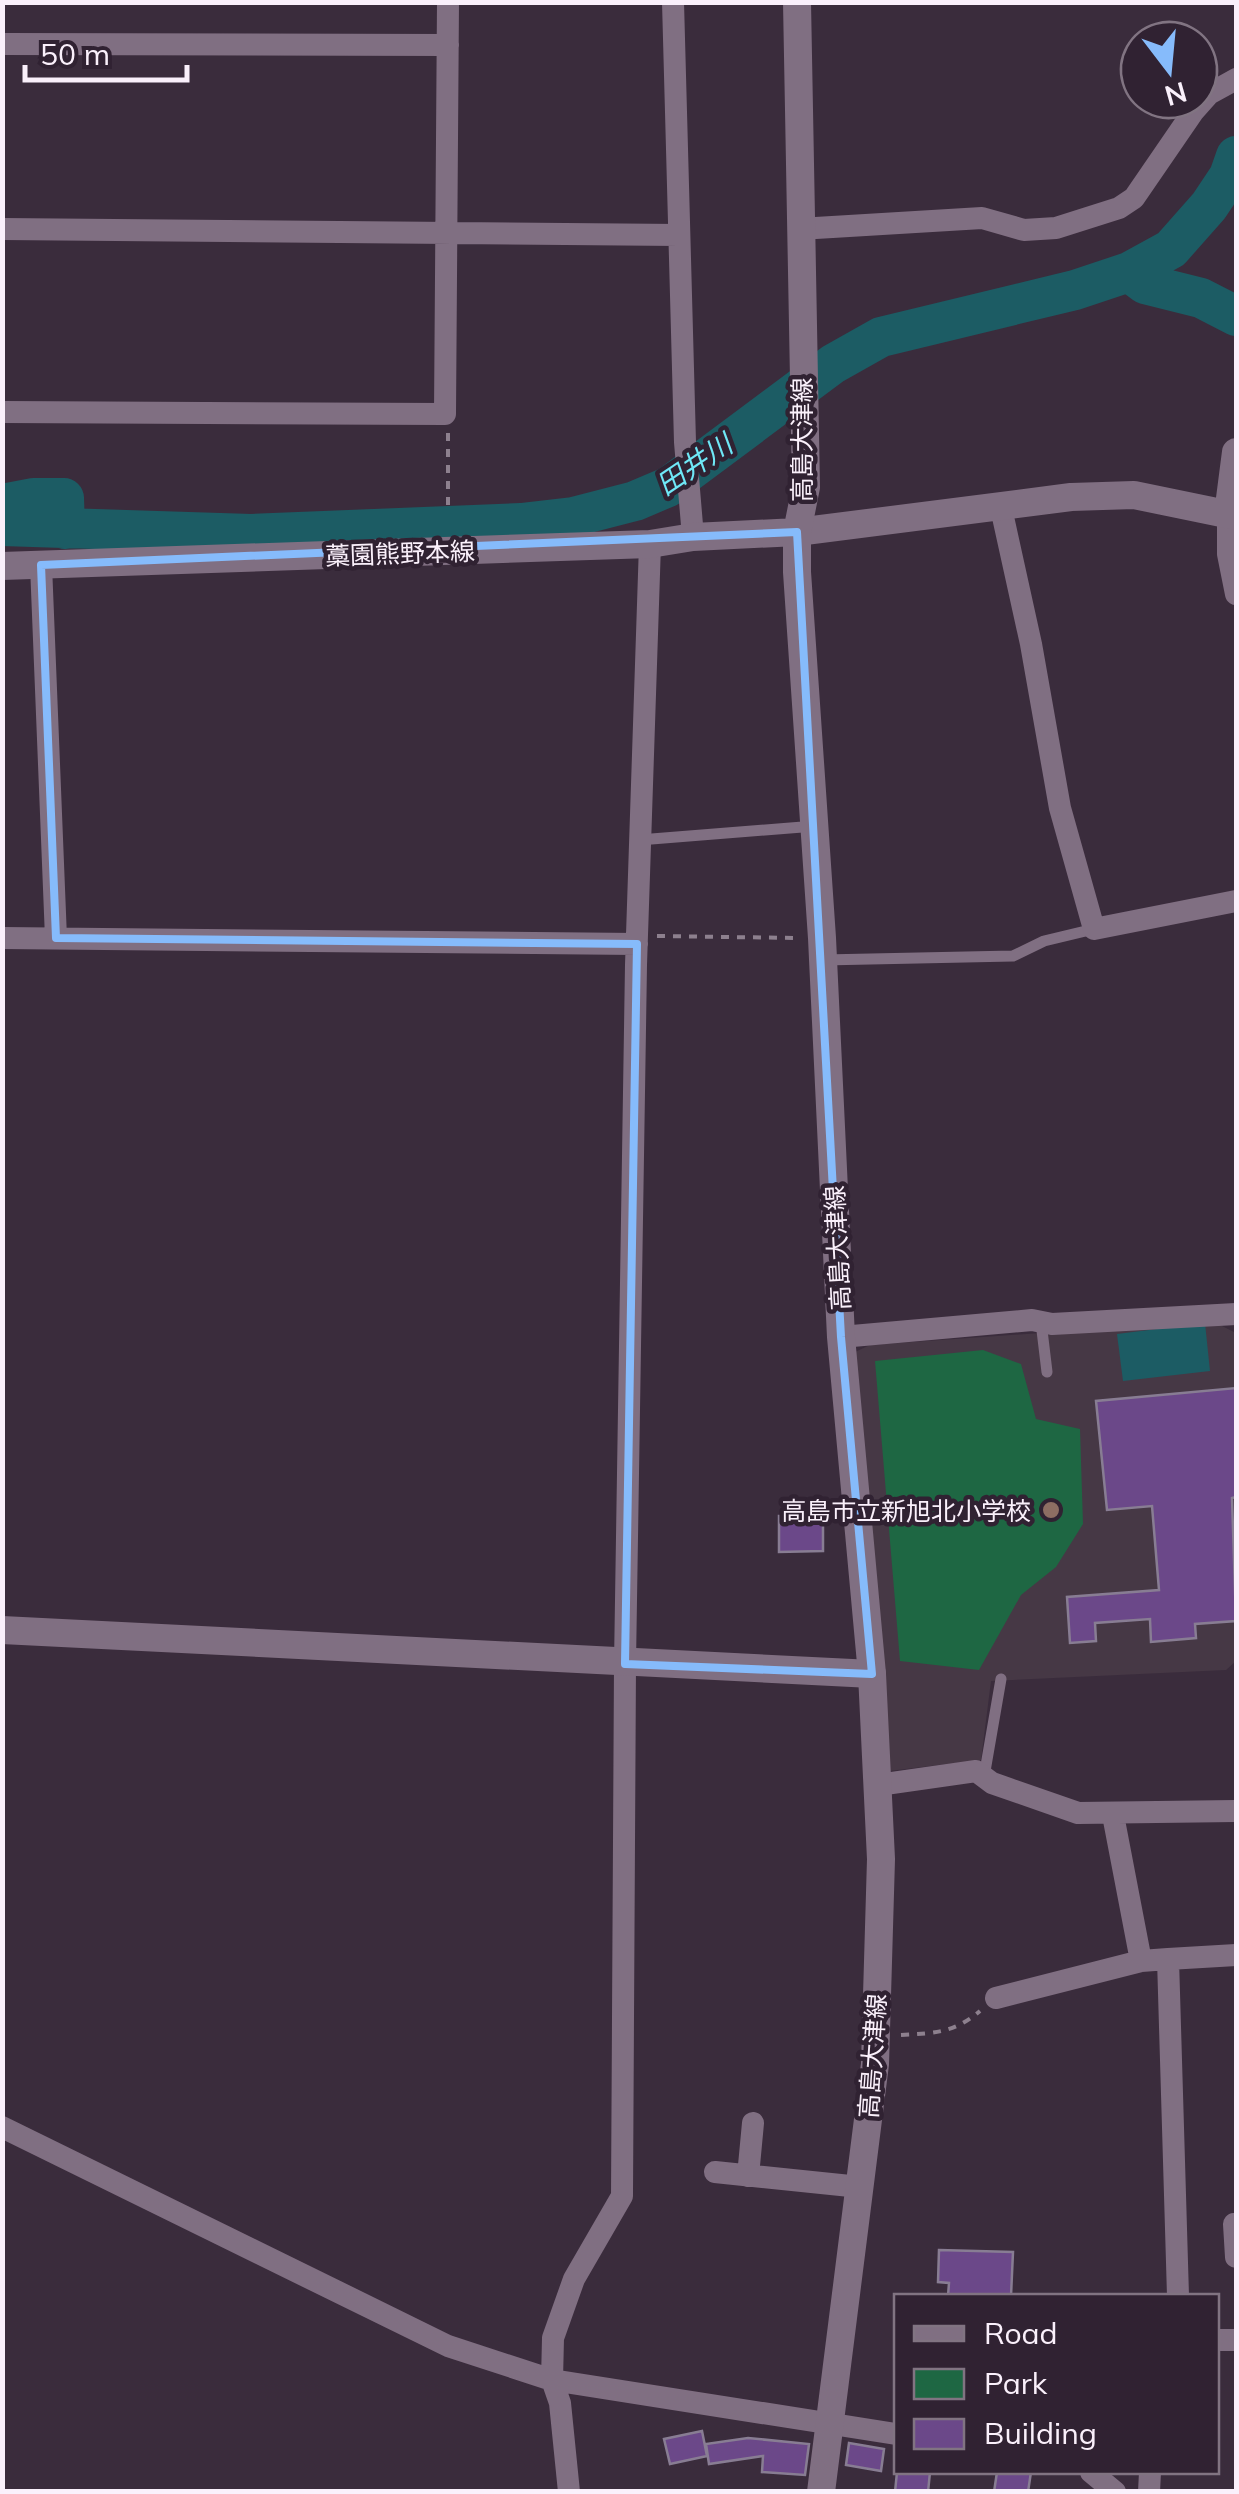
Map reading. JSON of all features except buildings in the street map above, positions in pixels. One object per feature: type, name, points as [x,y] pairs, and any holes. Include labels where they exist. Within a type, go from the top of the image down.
[{"type":"main road","name":"高島大津線","points":[[796,2],[806,487],[797,532],[842,1337],[872,1674],[880,1859],[876,2036],[821,2492]]},
{"type":"main road","points":[[1232,515],[1236,452]]},
{"type":"main road","name":"藁園熊野本線","points":[[2,566],[650,544],[797,532],[1071,497],[1134,496],[1232,515]]},
{"type":"main road","points":[[2,1630],[872,1674]]},
{"type":"street","points":[[2,412],[445,414],[448,2]]},
{"type":"street","points":[[673,2],[685,442],[692,538]]},
{"type":"street","points":[[2,44],[448,44]]},
{"type":"street","points":[[800,229],[982,218],[1024,230],[1056,228],[1119,208],[1134,198],[1209,94],[1236,79]]},
{"type":"street","points":[[2,230],[679,235]]},
{"type":"street","points":[[1000,508],[1031,644],[1060,808],[1094,929],[1236,901]]},
{"type":"street","points":[[1232,515],[1228,554],[1236,594]]},
{"type":"street","points":[[570,2492],[560,2404],[552,2380],[553,2338],[574,2279],[622,2196],[625,1664],[637,944],[650,544]]},
{"type":"street","points":[[41,565],[56,938]]},
{"type":"street","points":[[2,938],[637,944]]},
{"type":"street","points":[[842,1337],[1042,1322],[1236,1314]]},
{"type":"street","points":[[878,1784],[976,1770],[992,1783],[1078,1813],[1236,1811]]},
{"type":"street","points":[[1113,1815],[1141,1961]]},
{"type":"street","points":[[996,1998],[1141,1961],[1236,1955]]},
{"type":"street","points":[[1168,1959],[1178,2294]]},
{"type":"street","points":[[748,2176],[752,2123]]},
{"type":"street","points":[[2,2126],[448,2346],[552,2380],[894,2434]]},
{"type":"street","points":[[714,2172],[860,2187]]},
{"type":"street","points":[[1234,2224],[1236,2257]]},
{"type":"street","points":[[1093,2474],[1115,2492]]},
{"type":"lane","points":[[640,840],[816,826]]},
{"type":"lane","points":[[823,949],[1013,956],[1044,941],[1094,929]]},
{"type":"lane","points":[[1042,1322],[1046,1372]]},
{"type":"lane","points":[[984,1777],[1001,1679]]},
{"type":"path","points":[[445,414],[448,507]]},
{"type":"path","points":[[637,944],[644,936],[823,949]]},
{"type":"path","points":[[876,2036],[936,2033],[962,2027],[996,1998]]},
{"type":"highlighted area","points":[[797,532],[841,1337],[872,1674],[625,1664],[637,944],[56,938],[41,565]]},
{"type":"shaded area","name":"高島市立新旭北小学校","points":[[1212,1321],[1236,1333],[1236,1661],[1226,1670],[991,1681],[981,1760],[889,1771],[855,1352],[870,1345]]},
{"type":"green space","points":[[983,1350],[1021,1364],[1036,1419],[1080,1429],[1083,1524],[1056,1567],[1021,1595],[979,1670],[900,1661],[875,1361]]},
{"type":"water","points":[[1205,1323],[1210,1371],[1123,1381],[1117,1334]]},
{"type":"waterway","name":"田井川","points":[[2,526],[251,534],[521,523],[573,517],[635,501],[668,487],[833,364],[881,337],[1075,290],[1129,272],[1171,249],[1209,206],[1229,176],[1236,156]]},
{"type":"waterway","points":[[1129,272],[1145,284],[1201,298],[1236,316]]},
{"type":"waterway","points":[[2,504],[64,498],[65,529]]},
{"type":"place","name":"高島市立新旭北小学校","points":[[1051,1510]]}]
